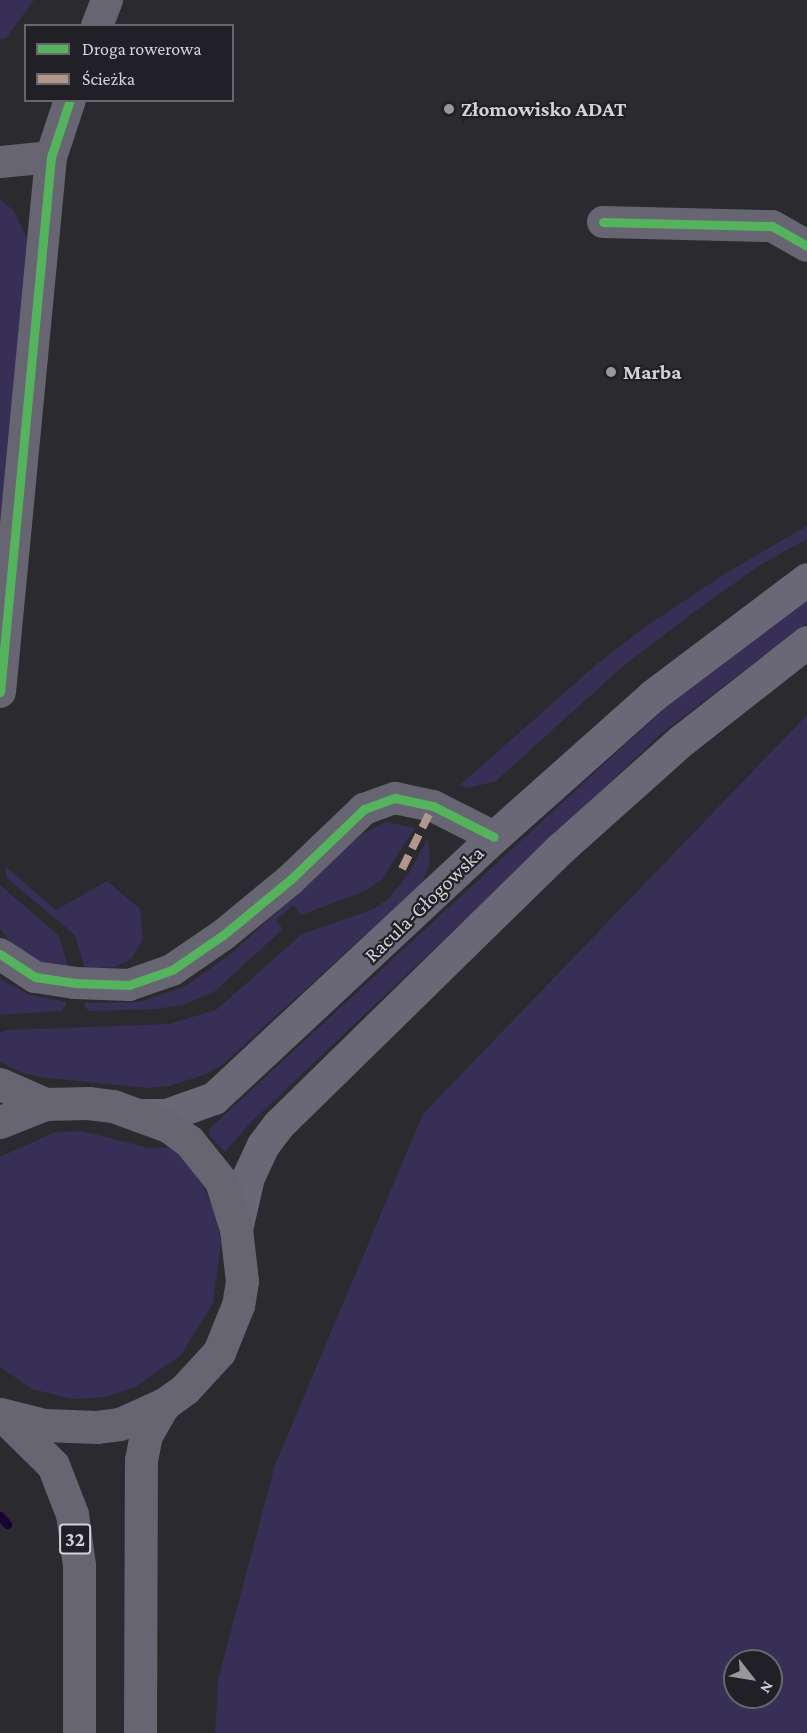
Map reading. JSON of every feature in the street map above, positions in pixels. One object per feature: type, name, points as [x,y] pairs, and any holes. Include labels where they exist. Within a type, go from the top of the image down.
[{"type":"main road","name":"Racula-Głogowska","points":[[144,1115],[166,1114],[214,1098],[494,837],[652,696],[807,579]]},
{"type":"main road","points":[[236,1229],[248,1177],[263,1145],[279,1124],[561,848],[682,740],[807,642]]},
{"type":"main road","name":"32","points":[[0,1084],[45,1104],[112,1106],[144,1115],[168,1126],[207,1160],[221,1182],[236,1229],[242,1281],[231,1329],[204,1371],[164,1404],[120,1424],[97,1427],[44,1425],[1,1414]]},
{"type":"main road","name":"32","points":[[0,1122],[45,1104]]},
{"type":"main road","name":"32","points":[[140,1733],[141,1460],[146,1435],[164,1404]]},
{"type":"main road","name":"32","points":[[1,1414],[53,1465],[72,1514],[80,1582],[79,1733]]},
{"type":"street","points":[[98,24],[107,0]]},
{"type":"street","points":[[0,692],[51,157],[69,102]]},
{"type":"street","points":[[0,162],[51,157]]},
{"type":"street","points":[[603,222],[772,226],[807,246]]},
{"type":"street","points":[[0,954],[35,977],[75,983],[129,985],[172,970],[223,935],[290,880],[364,809],[394,798],[433,806],[494,837]]},
{"type":"shaded area","points":[[0,0],[34,0],[6,38],[0,39]]},
{"type":"shaded area","points":[[0,199],[13,210],[30,244],[0,539]]},
{"type":"shaded area","points":[[807,526],[807,539],[760,565],[621,668],[496,781],[469,788],[460,785],[597,664],[645,627],[726,573]]},
{"type":"shaded area","points":[[807,600],[807,623],[662,733],[251,1122],[225,1152],[209,1135],[209,1129],[666,707]]},
{"type":"shaded area","points":[[807,715],[807,1733],[215,1733],[218,1680],[275,1465],[423,1114]]},
{"type":"shaded area","points":[[386,822],[415,828],[381,880],[365,891],[301,915],[294,905],[276,920],[283,929],[215,991],[183,1005],[155,1009],[90,1011],[85,1008],[84,1003],[139,1002],[184,987],[232,953],[362,834]]},
{"type":"shaded area","points":[[428,838],[430,864],[421,884],[223,1064],[204,1075],[169,1086],[149,1088],[46,1078],[23,1073],[0,1062],[0,1033],[7,1030],[169,1024],[216,1010],[302,934],[374,909],[388,899],[408,875]]},
{"type":"shaded area","points":[[4,865],[56,910],[107,881],[140,909],[143,939],[132,958],[115,967],[85,969],[75,935],[7,878]]},
{"type":"shaded area","points":[[0,885],[59,936],[68,967],[37,962],[9,941],[0,928]]},
{"type":"shaded area","points":[[0,979],[28,994],[66,1002],[66,1006],[61,1011],[0,1015]]},
{"type":"shaded area","points":[[82,1131],[149,1148],[173,1147],[201,1180],[217,1218],[221,1243],[213,1303],[181,1355],[135,1387],[105,1397],[73,1399],[32,1389],[0,1367],[0,1157],[55,1132]]},
{"type":"waterway","points":[[0,1516],[7,1524]]},
{"type":"marked path","points":[[402,869],[433,806]]},
{"type":"cycle path","points":[[0,692],[51,157],[69,102]]},
{"type":"cycle path","points":[[603,222],[772,226],[807,246]]},
{"type":"cycle path","points":[[0,954],[35,977],[75,983],[129,985],[172,970],[223,935],[290,880],[364,809],[395,798],[433,806],[494,837]]},
{"type":"place","name":"Złomowisko ADAT","points":[[449,109]]},
{"type":"place","name":"Marba","points":[[611,372]]}]
